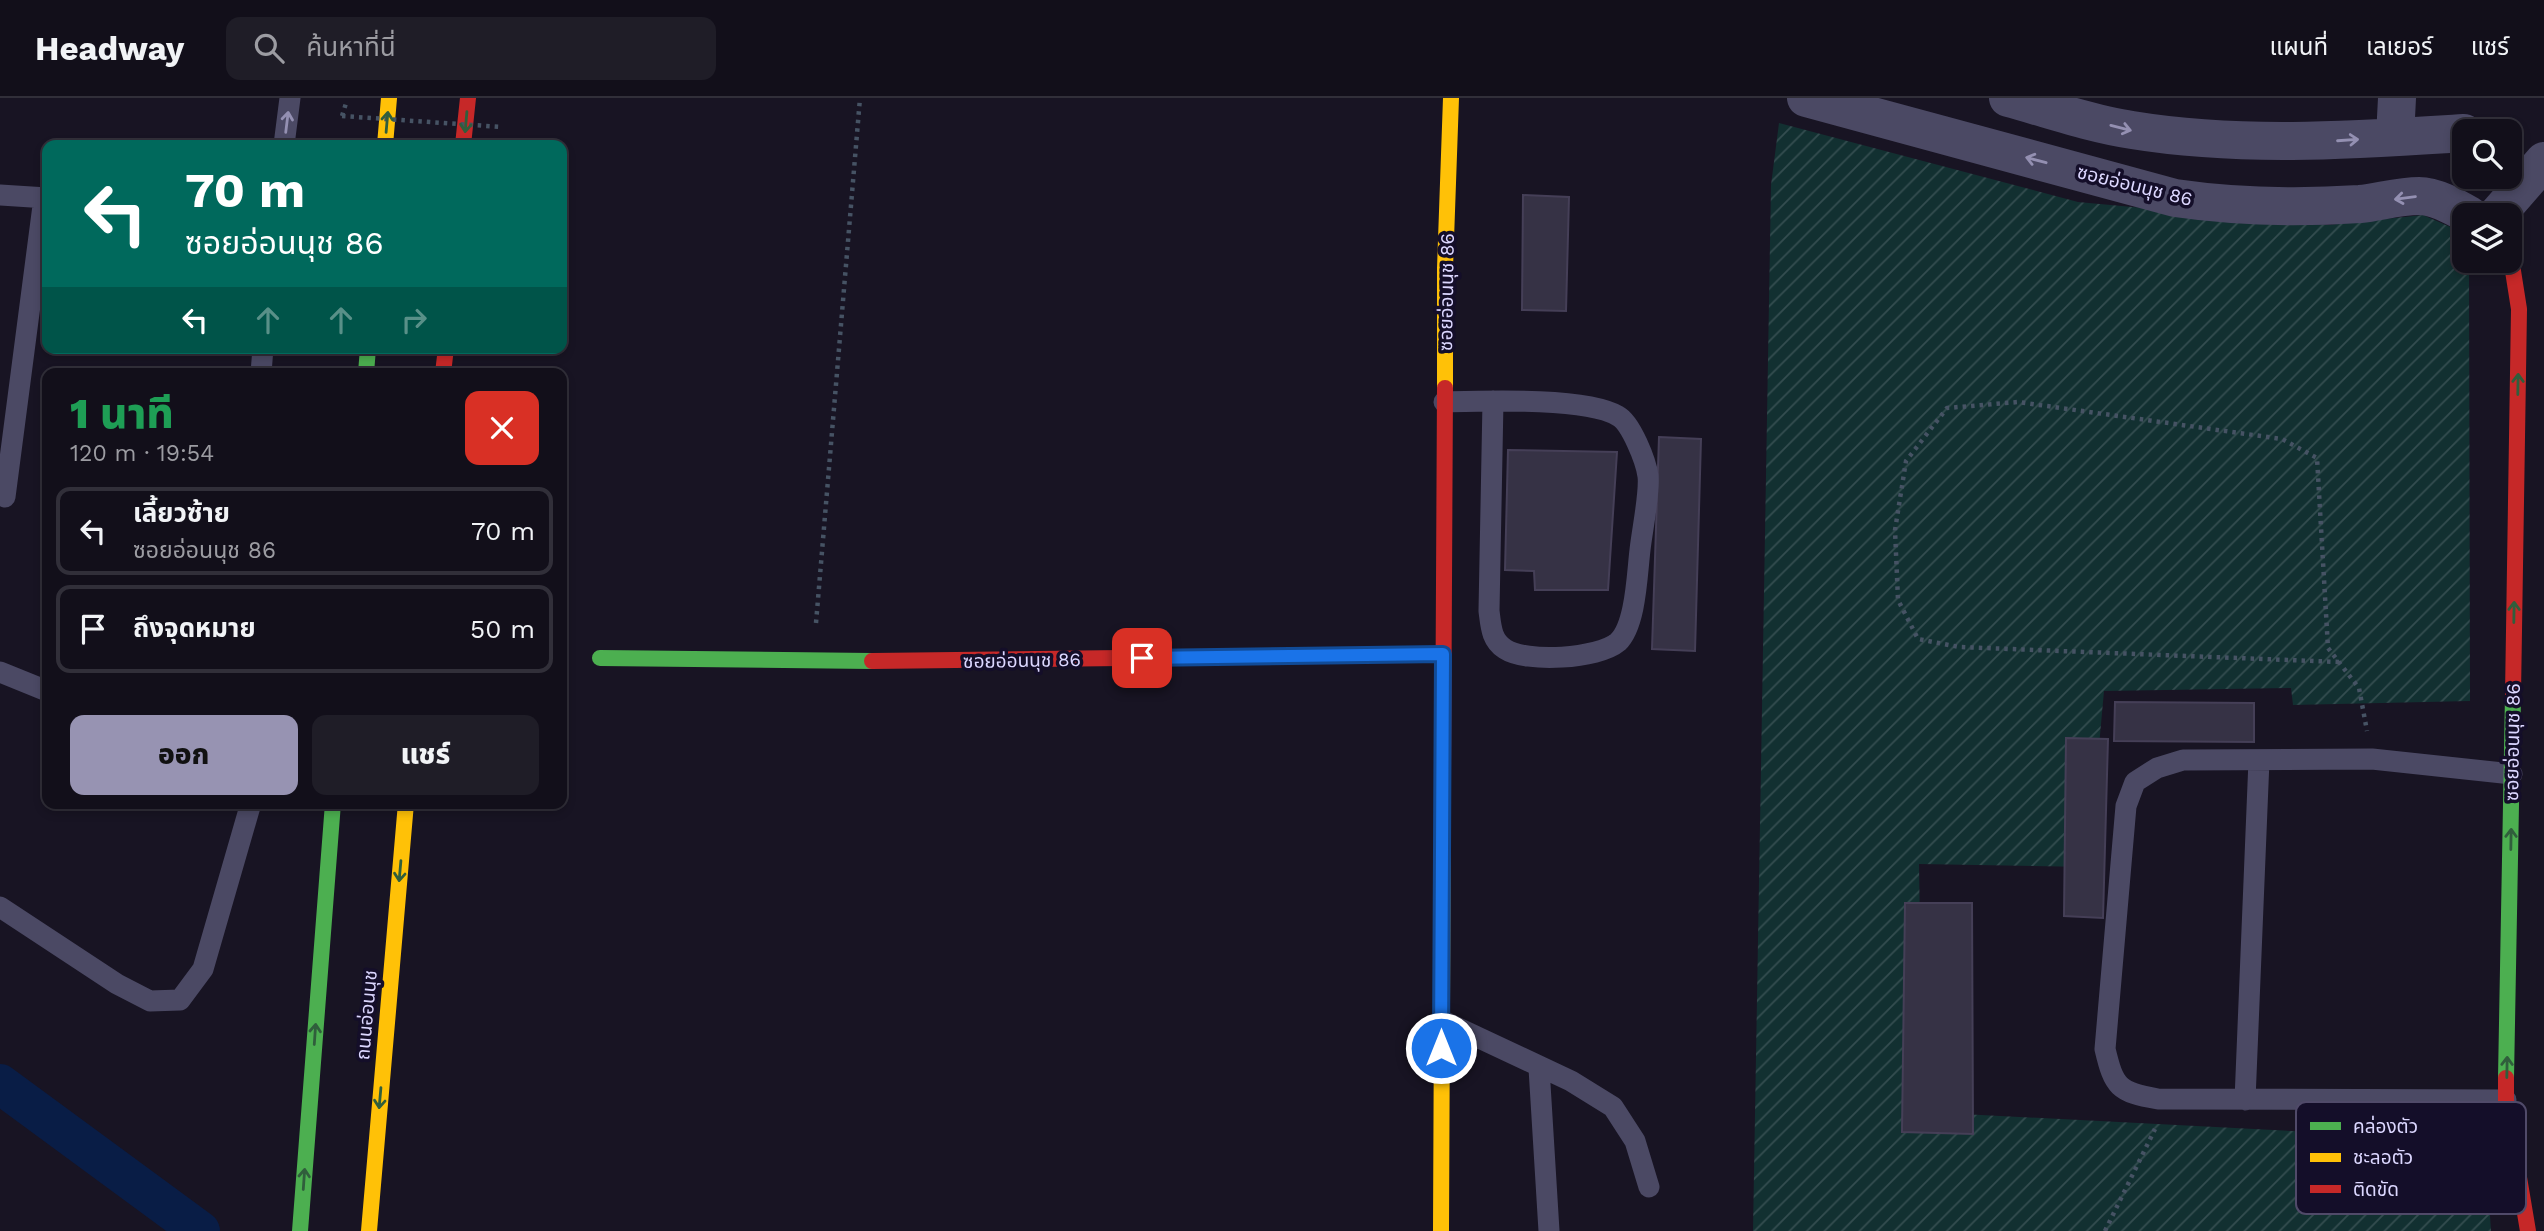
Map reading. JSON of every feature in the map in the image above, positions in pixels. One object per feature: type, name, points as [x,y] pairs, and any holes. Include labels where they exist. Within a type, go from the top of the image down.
[{"type":"street","points":[[385,140],[389,98]]},
{"type":"street","points":[[464,140],[468,98]]},
{"type":"street","name":"ซอยอ่อนนุช 86","points":[[1441,1231],[1444,402],[1451,98]]},
{"type":"street","name":"ซอยอ่อนนุช 86","points":[[1806,98],[2175,198],[2231,206],[2294,206],[2360,204],[2421,196],[2452,206]]},
{"type":"street","points":[[2008,98],[2132,130],[2240,141],[2337,141],[2452,134]]},
{"type":"street","points":[[2395,137],[2397,98]]},
{"type":"street","points":[[2505,203],[2534,162]]},
{"type":"street","name":"ซอยอ่อนนุช 86","points":[[2506,1100],[2519,309],[2513,273]]},
{"type":"street","name":"ซอยอ่อนนุช 86","points":[[600,658],[812,662],[1443,654]]},
{"type":"street","points":[[300,1231],[334,809]]},
{"type":"street","name":"ถนนอ่อนนุช","points":[[369,1231],[405,809]]},
{"type":"street","points":[[2543,1231],[2544,1221]]},
{"type":"lane","points":[[285,140],[290,98]]},
{"type":"lane","points":[[0,195],[42,198]]},
{"type":"lane","points":[[5,497],[42,227]]},
{"type":"lane","points":[[1444,402],[1493,401],[1588,405],[1620,416],[1636,439],[1648,477],[1632,614],[1618,641],[1596,653],[1528,656],[1506,650],[1493,636],[1489,611],[1493,401]]},
{"type":"lane","points":[[0,673],[42,689]]},
{"type":"lane","points":[[2506,1100],[2169,1100],[2131,1094],[2112,1079],[2105,1049],[2126,806],[2135,782],[2157,768],[2183,760],[2372,759],[2512,774]]},
{"type":"lane","points":[[2245,1100],[2259,760]]},
{"type":"lane","points":[[0,907],[117,984],[150,1001],[180,1000],[203,969],[249,809]]},
{"type":"lane","points":[[1441,1020],[1571,1081],[1613,1107],[1635,1141],[1649,1187]]},
{"type":"lane","points":[[1539,1068],[1549,1231]]},
{"type":"path","points":[[348,98],[342,116],[502,127]]},
{"type":"path","points":[[812,662],[860,98]]},
{"type":"path","points":[[2339,662],[1959,648],[1918,639],[1898,600],[1895,530],[1906,461],[1947,408],[2018,402],[2283,439],[2317,457],[2328,648],[2339,662],[2359,688],[2372,759]]},
{"type":"path","points":[[2105,1231],[2169,1100]]},
{"type":"green space","points":[[1779,123],[2078,202],[2328,225],[2423,215],[2452,228],[2452,273],[2469,273],[2470,701],[2293,705],[2291,688],[2104,691],[2088,867],[1919,864],[1923,1112],[2296,1131],[2296,1214],[2490,1214],[2491,1231],[1753,1231],[1771,185]]},
{"type":"building","points":[[1523,195],[1569,197],[1566,311],[1522,310]]},
{"type":"building","points":[[1659,437],[1701,439],[1695,651],[1652,649]]},
{"type":"building","points":[[1508,450],[1617,452],[1608,590],[1535,590],[1534,571],[1505,570]]},
{"type":"building","points":[[2115,702],[2254,703],[2254,742],[2114,741]]},
{"type":"building","points":[[2066,738],[2108,739],[2103,918],[2064,916]]},
{"type":"building","points":[[1905,903],[1972,903],[1973,1134],[1902,1132]]},
{"type":"waterway","points":[[0,1084],[200,1231]]},
{"type":"traffic: fast","points":[[366,368],[368,354]]},
{"type":"traffic: fast","points":[[1207,657],[1443,654]]},
{"type":"traffic: fast","points":[[600,658],[872,661]]},
{"type":"traffic: fast","points":[[2506,1078],[2513,695]]},
{"type":"traffic: fast","points":[[300,1231],[333,809]]},
{"type":"traffic: slow","points":[[385,140],[389,98]]},
{"type":"traffic: slow","points":[[1445,388],[1445,268],[1451,98]]},
{"type":"traffic: slow","points":[[1441,1231],[1443,775]]},
{"type":"traffic: slow","points":[[369,1231],[405,809]]},
{"type":"traffic: jam","points":[[464,140],[468,98]]},
{"type":"traffic: jam","points":[[2513,273],[2519,309],[2513,695]]},
{"type":"traffic: jam","points":[[444,368],[445,354]]},
{"type":"traffic: jam","points":[[1443,775],[1445,388]]},
{"type":"traffic: jam","points":[[872,661],[1207,657]]},
{"type":"traffic: jam","points":[[2506,1078],[2506,1102]]},
{"type":"traffic: jam","points":[[2525,1214],[2528,1231]]},
{"type":"route","points":[[1142,658],[1443,654],[1441,1048]]}]
